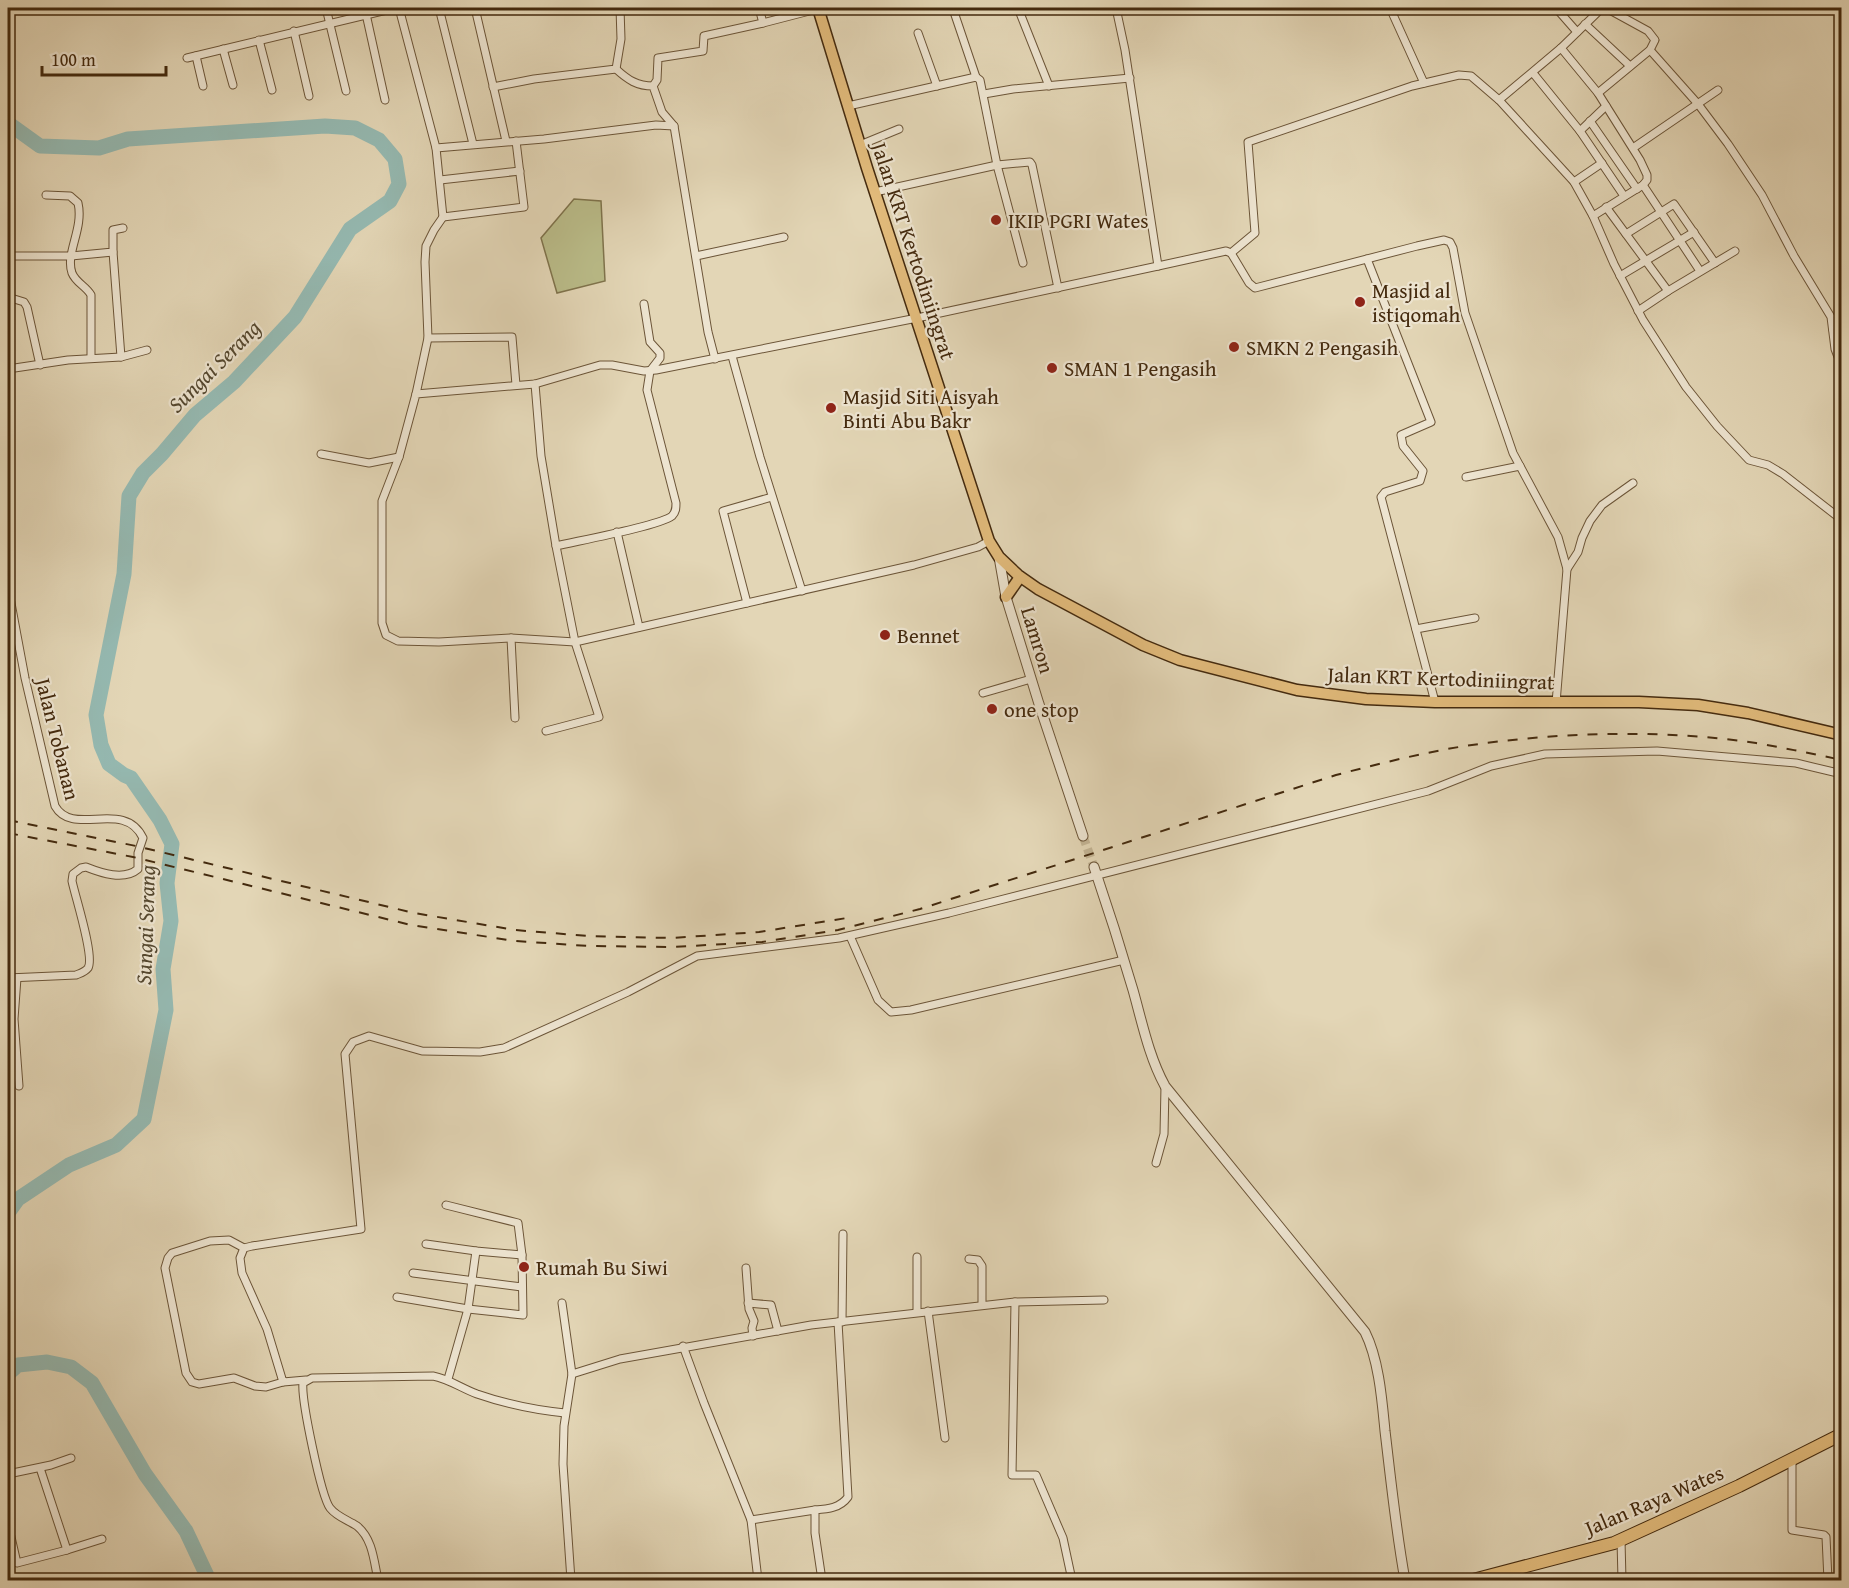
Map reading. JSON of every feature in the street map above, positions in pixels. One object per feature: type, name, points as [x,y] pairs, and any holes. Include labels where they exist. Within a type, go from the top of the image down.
[{"type":"highway","name":"Jalan Raya Wates","points":[[1473,1581],[1621,1540],[1738,1486],[1842,1434]]},
{"type":"main road","name":"Jalan KRT Kertodiniingrat","points":[[819,8],[860,145],[989,542],[999,557],[1020,577],[1134,640],[1180,660],[1297,690],[1366,699],[1435,702],[1639,702],[1698,705],[1748,713],[1842,735]]},
{"type":"main road","points":[[1006,597],[1020,577]]},
{"type":"street","points":[[326,8],[346,91]]},
{"type":"street","points":[[187,58],[330,22],[397,8],[436,148],[443,218],[430,237],[425,254],[428,338],[416,394],[399,457],[382,501],[382,623],[386,635],[398,641],[439,642],[511,638],[575,642],[914,566],[989,542]]},
{"type":"street","points":[[439,8],[472,144]]},
{"type":"street","points":[[475,8],[506,141]]},
{"type":"street","points":[[616,69],[621,39],[620,8]]},
{"type":"street","points":[[759,8],[763,23]]},
{"type":"street","points":[[715,359],[708,332],[674,126],[662,112],[654,86],[657,80],[658,58],[703,51],[704,36],[819,8]]},
{"type":"street","points":[[1018,8],[1049,87]]},
{"type":"street","points":[[1116,8],[1130,78],[1158,266]]},
{"type":"street","points":[[1390,8],[1424,83]]},
{"type":"street","points":[[1556,8],[1577,32]]},
{"type":"street","points":[[1499,100],[1533,73],[1604,8],[1652,34],[1655,40],[1650,50],[1598,93]]},
{"type":"street","points":[[954,12],[976,77],[981,80],[997,165],[1023,263]]},
{"type":"street","points":[[366,14],[385,100]]},
{"type":"street","points":[[1585,24],[1630,66]]},
{"type":"street","points":[[294,31],[309,96]]},
{"type":"street","points":[[918,33],[937,86]]},
{"type":"street","points":[[259,40],[272,90]]},
{"type":"street","points":[[1561,48],[1598,93],[1633,148],[1647,175],[1647,180],[1640,187],[1593,216]]},
{"type":"street","points":[[223,49],[233,85]]},
{"type":"street","points":[[1650,50],[1698,104],[1734,152],[1762,195],[1805,275],[1831,317],[1835,349],[1842,367]]},
{"type":"street","points":[[196,56],[203,86]]},
{"type":"street","points":[[493,87],[534,79],[616,69],[628,80],[642,86],[654,86]]},
{"type":"street","points":[[1533,73],[1580,131],[1624,196]]},
{"type":"street","points":[[1231,254],[1255,233],[1248,142],[1424,83],[1464,75],[1480,82],[1499,100],[1574,182],[1652,336],[1686,387],[1716,426],[1749,460],[1768,465],[1783,474],[1842,520]]},
{"type":"street","points":[[848,106],[976,77]]},
{"type":"street","points":[[984,94],[1130,78]]},
{"type":"street","points":[[1633,148],[1718,90]]},
{"type":"street","points":[[1580,131],[1606,106]]},
{"type":"street","points":[[1590,122],[1660,211],[1700,271]]},
{"type":"street","points":[[436,148],[656,125],[674,126]]},
{"type":"street","points":[[860,145],[899,129]]},
{"type":"street","points":[[443,218],[524,207],[516,141]]},
{"type":"street","points":[[875,192],[997,165],[1028,161],[1032,165],[1058,288]]},
{"type":"street","points":[[1574,182],[1602,163]]},
{"type":"street","points":[[440,180],[520,171]]},
{"type":"street","points":[[46,195],[70,196],[78,202],[80,221],[71,256],[74,276],[91,295],[91,358]]},
{"type":"street","points":[[1626,234],[1671,204],[1676,204],[1715,262]]},
{"type":"street","points":[[1606,207],[1668,291]]},
{"type":"street","points":[[121,357],[113,230],[123,228]]},
{"type":"street","points":[[1620,276],[1694,232]]},
{"type":"street","points":[[696,256],[784,237]]},
{"type":"street","points":[[416,394],[534,384],[600,365],[650,371],[917,318],[1226,251],[1231,254],[1249,283],[1255,288],[1442,240],[1448,241],[1452,244],[1465,313],[1513,453],[1557,537],[1567,569],[1556,703]]},
{"type":"street","points":[[1638,311],[1735,251]]},
{"type":"street","points":[[8,256],[71,256],[113,252]]},
{"type":"street","points":[[1367,259],[1431,422],[1401,435],[1403,446],[1423,471],[1420,481],[1385,492],[1382,497],[1435,702]]},
{"type":"street","points":[[8,270],[11,298],[24,302],[27,307],[40,364]]},
{"type":"street","points":[[556,546],[668,518],[676,509],[647,390],[650,371],[660,358],[660,354],[650,342],[644,304]]},
{"type":"street","points":[[1833,330],[1842,325]]},
{"type":"street","points":[[428,338],[512,337],[516,385]]},
{"type":"street","points":[[8,369],[91,358],[121,357],[147,350]]},
{"type":"street","points":[[732,356],[772,497],[802,591]]},
{"type":"street","points":[[534,384],[541,456],[556,546],[575,642],[598,717],[546,731]]},
{"type":"street","points":[[321,454],[369,463],[399,457]]},
{"type":"street","points":[[1466,477],[1520,466]]},
{"type":"street","points":[[1567,569],[1578,552],[1590,521],[1602,505],[1633,483]]},
{"type":"street","points":[[747,603],[723,511],[772,497]]},
{"type":"street","points":[[617,532],[639,627]]},
{"type":"street","name":"Lamron","points":[[999,557],[1006,597],[1083,836]]},
{"type":"street","name":"Jalan Tobanan","points":[[8,587],[25,678],[55,806],[59,813],[69,818],[120,820],[132,823],[143,838],[138,853],[138,869],[134,873],[120,875],[86,867],[73,874],[72,881],[88,945],[90,962],[88,968],[76,975],[8,978]]},
{"type":"street","points":[[1416,629],[1474,618]]},
{"type":"street","points":[[511,638],[515,718]]},
{"type":"street","points":[[983,693],[1031,679]]},
{"type":"street","points":[[565,1413],[510,1405],[472,1392],[448,1379],[433,1376],[312,1378],[266,1387],[255,1386],[234,1378],[199,1384],[192,1382],[186,1373],[168,1289],[165,1268],[168,1258],[179,1251],[210,1241],[229,1240],[244,1248],[361,1229],[345,1054],[352,1042],[369,1036],[422,1051],[480,1052],[504,1048],[628,992],[697,956],[850,936],[1095,872],[1428,790],[1471,772],[1545,754],[1657,752],[1796,763],[1842,774]]},
{"type":"street","points":[[1095,872],[1149,1047],[1165,1086],[1365,1332],[1370,1343],[1381,1395],[1400,1550],[1406,1581]]},
{"type":"street","points":[[850,936],[878,1000],[891,1012],[911,1010],[1124,960]]},
{"type":"street","points":[[8,971],[8,978]]},
{"type":"street","points":[[17,978],[11,1019],[19,1086]]},
{"type":"street","points":[[1156,1163],[1164,1134],[1165,1086]]},
{"type":"street","points":[[397,1297],[468,1309],[523,1315],[520,1227],[515,1221],[446,1205]]},
{"type":"street","points":[[751,1520],[834,1508],[848,1497],[841,1322],[843,1234]]},
{"type":"street","points":[[426,1244],[522,1255]]},
{"type":"street","points":[[244,1248],[240,1258],[242,1273],[267,1329],[283,1382]]},
{"type":"street","points":[[448,1379],[468,1309],[476,1251]]},
{"type":"street","points":[[917,1257],[917,1311]]},
{"type":"street","points":[[969,1259],[978,1260],[982,1266],[982,1305]]},
{"type":"street","points":[[746,1268],[749,1310],[754,1319],[753,1336]]},
{"type":"street","points":[[412,1273],[522,1287]]},
{"type":"street","points":[[572,1374],[620,1359],[683,1346],[811,1325],[917,1311],[1015,1302],[1104,1300]]},
{"type":"street","points":[[1015,1302],[1012,1475],[1036,1475],[1063,1538],[1072,1581]]},
{"type":"street","points":[[562,1303],[572,1374],[565,1413],[563,1464],[571,1581]]},
{"type":"street","points":[[748,1303],[771,1305],[778,1331]]},
{"type":"street","points":[[928,1311],[945,1438]]},
{"type":"street","points":[[683,1346],[751,1520],[758,1581]]},
{"type":"street","points":[[306,1380],[302,1387],[322,1491],[335,1514],[355,1525],[366,1537],[371,1546],[378,1581]]},
{"type":"street","points":[[8,1474],[40,1468],[71,1458]]},
{"type":"street","points":[[1792,1459],[1792,1530],[1797,1533],[1826,1537],[1828,1581]]},
{"type":"street","points":[[40,1468],[67,1550]]},
{"type":"street","points":[[815,1510],[815,1533],[822,1581]]},
{"type":"street","points":[[8,1524],[17,1563],[102,1539]]},
{"type":"street","points":[[1621,1540],[1622,1581]]},
{"type":"green space","points":[[574,199],[601,201],[605,281],[557,293],[541,238]]},
{"type":"waterway","name":"Sungai Serang","points":[[8,123],[40,146],[99,148],[128,139],[325,126],[355,128],[379,140],[395,159],[399,184],[390,201],[350,229],[295,317],[234,382],[195,415],[143,473],[129,496],[124,574],[96,715],[101,745],[109,764],[131,778],[160,820],[172,844],[167,883],[171,921],[163,969],[166,1010],[144,1119],[116,1145],[69,1165],[18,1199],[8,1213]]},
{"type":"waterway","points":[[8,1374],[18,1365],[47,1362],[71,1367],[92,1383],[145,1474],[186,1531],[209,1580]]},
{"type":"tunnel","points":[[1083,836],[1094,867]]},
{"type":"railway","points":[[8,833],[133,857],[411,925],[515,941],[589,946],[672,947],[762,942],[838,930],[920,909],[1336,775],[1416,755],[1465,746],[1573,735],[1648,734],[1756,743],[1842,760]]},
{"type":"railway","points":[[8,820],[136,846],[414,913],[515,930],[588,936],[671,938],[759,932],[853,917]]},
{"type":"place","name":"IKIP PGRI Wates","points":[[996,220]]},
{"type":"place","name":"Masjid al istiqomah","points":[[1360,302]]},
{"type":"place","name":"SMKN 2 Pengasih","points":[[1234,347]]},
{"type":"place","name":"SMAN 1 Pengasih","points":[[1052,368]]},
{"type":"place","name":"Masjid Siti Aisyah Binti Abu Bakr","points":[[831,408]]},
{"type":"place","name":"Bennet","points":[[885,635]]},
{"type":"place","name":"one stop","points":[[992,709]]},
{"type":"place","name":"Rumah Bu Siwi","points":[[524,1267]]}]
